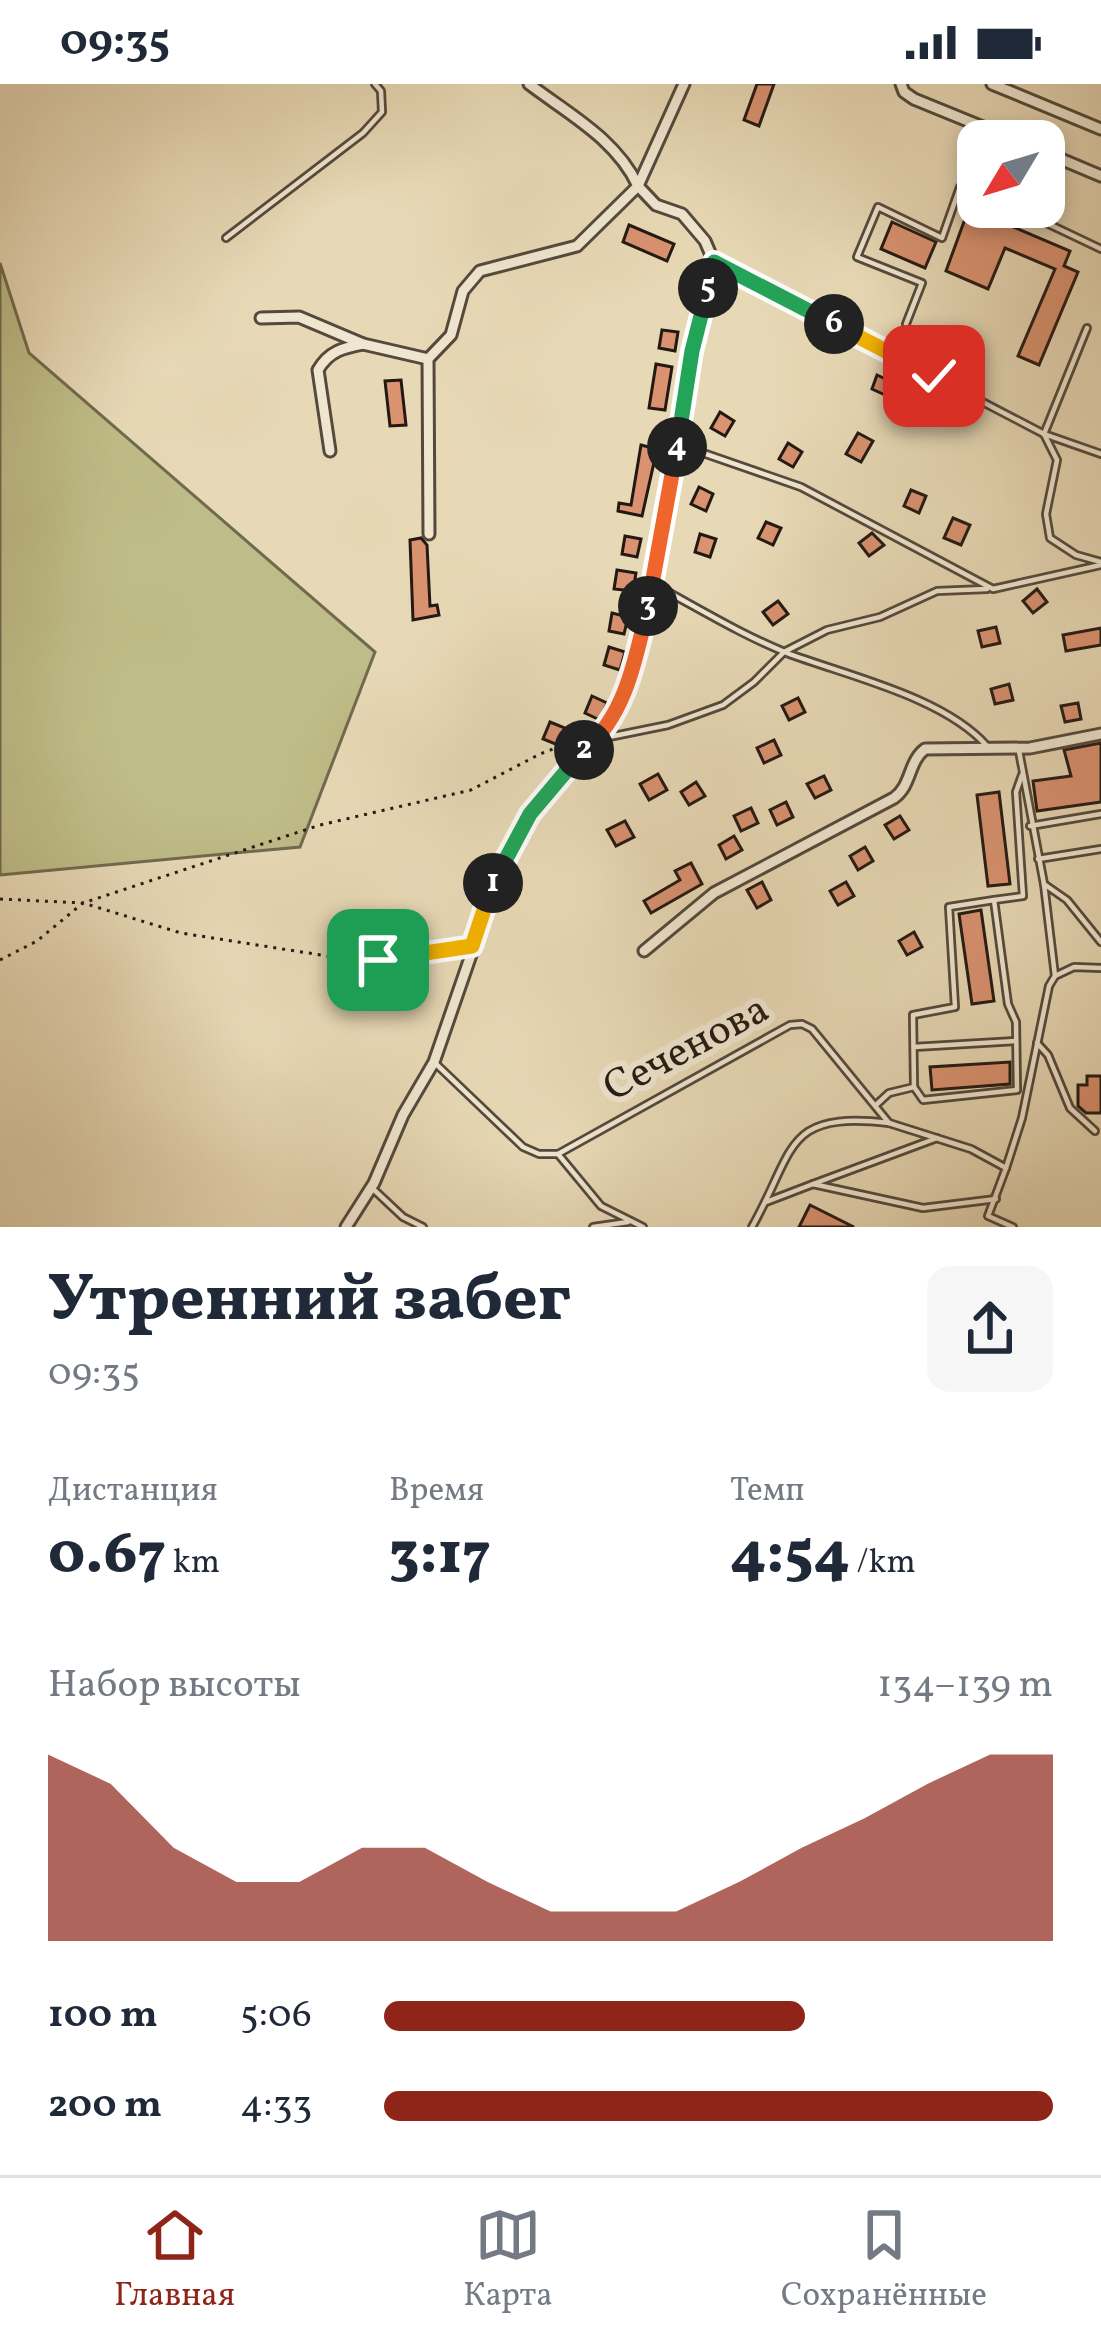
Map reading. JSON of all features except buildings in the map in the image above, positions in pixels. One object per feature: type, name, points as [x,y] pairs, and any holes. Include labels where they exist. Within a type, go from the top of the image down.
[{"type":"street","points":[[346,1227],[434,1062],[488,893],[530,814],[557,778],[610,727],[635,660],[653,585],[692,351],[714,262],[705,241],[682,214],[656,205],[638,186],[614,146],[530,84]]},
{"type":"street","points":[[429,534],[428,359],[451,335],[470,279],[480,271],[577,246],[638,186],[684,84]]},
{"type":"street","points":[[901,84],[914,99],[966,120]]},
{"type":"street","points":[[992,84],[1101,129]]},
{"type":"street","points":[[1065,161],[1101,176]]},
{"type":"street","points":[[261,318],[299,317],[363,344],[428,359]]},
{"type":"street","points":[[330,451],[318,370],[339,349],[363,344]]},
{"type":"street","points":[[644,952],[714,893],[894,799],[906,789],[917,755],[925,749],[1018,748],[1101,734]]},
{"type":"lane","points":[[226,238],[363,133],[382,112],[381,92],[375,84]]},
{"type":"lane","points":[[906,324],[922,283],[857,257],[878,207],[943,238],[957,197]]},
{"type":"lane","points":[[1057,228],[1101,249]]},
{"type":"lane","points":[[714,262],[1044,434],[1101,454]]},
{"type":"lane","points":[[1088,328],[1044,434],[1057,460],[1046,514],[1050,538],[1076,555],[1101,563]]},
{"type":"lane","points":[[678,445],[801,487],[993,589]]},
{"type":"lane","points":[[597,740],[668,725],[723,705],[784,652],[827,630],[880,617],[937,592],[993,589],[1101,563]]},
{"type":"lane","points":[[653,585],[784,652],[870,680],[970,728],[987,746]]},
{"type":"lane","points":[[1018,748],[1044,884],[1055,976]]},
{"type":"lane","points":[[994,900],[1008,1004],[1016,1022],[1017,1090],[923,1100],[914,1087],[913,1015],[955,1006],[949,907],[994,900],[1023,896],[1016,792],[1022,775]]},
{"type":"lane","points":[[1030,826],[1101,814]]},
{"type":"lane","points":[[1038,860],[1101,849]]},
{"type":"lane","points":[[1044,884],[1067,900],[1101,942]]},
{"type":"lane","points":[[982,1227],[1022,1118],[1049,986],[1055,976],[1074,967],[1101,968]]},
{"type":"lane","name":"Сеченова","points":[[558,1154],[790,1024],[812,1029],[889,1123]]},
{"type":"lane","points":[[914,1048],[1017,1041]]},
{"type":"lane","points":[[1036,1042],[1048,1055],[1070,1108],[1095,1131]]},
{"type":"lane","points":[[434,1062],[523,1147],[539,1154],[558,1154],[601,1206],[627,1224]]},
{"type":"lane","points":[[876,1106],[889,1093],[914,1087]]},
{"type":"lane","points":[[752,1227],[795,1142],[821,1122],[889,1123],[971,1149],[1006,1168]]},
{"type":"lane","points":[[766,1202],[937,1138]]},
{"type":"lane","points":[[813,1184],[923,1208],[957,1207],[996,1198]]},
{"type":"lane","points":[[371,1187],[423,1227]]},
{"type":"lane","points":[[988,1216],[1013,1227]]},
{"type":"lane","points":[[593,1227],[643,1227]]},
{"type":"path","points":[[0,960],[37,941],[82,903],[320,825],[471,790],[540,754],[610,727]]},
{"type":"path","points":[[0,899],[82,903],[181,933],[340,958],[378,960],[472,946]]},
{"type":"shaded area","points":[[0,263],[29,353],[375,652],[300,847],[0,875]]},
{"type":"route","points":[[378,960],[472,946],[488,893],[530,814],[557,778],[610,727],[635,660],[653,585],[692,351],[714,262],[934,376]]}]
